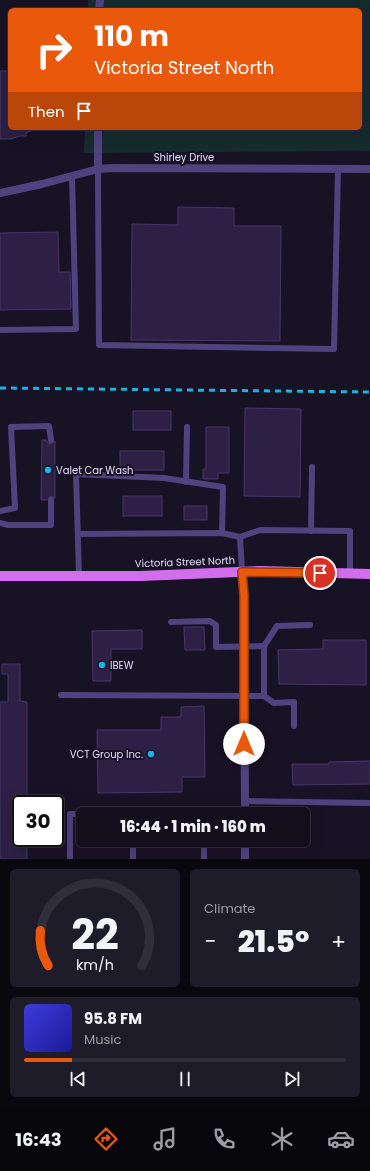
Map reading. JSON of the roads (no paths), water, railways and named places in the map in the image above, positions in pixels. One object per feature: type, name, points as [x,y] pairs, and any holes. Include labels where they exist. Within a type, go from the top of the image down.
[{"type":"main road","name":"Victoria Street North","points":[[0,576],[140,576],[242,572],[370,574]]},
{"type":"street","points":[[98,130],[98,169]]},
{"type":"street","name":"Shirley Drive","points":[[0,193],[42,184],[98,169],[113,168],[370,169]]},
{"type":"street","points":[[242,572],[244,595],[245,807]]},
{"type":"street","points":[[245,847],[245,859]]},
{"type":"lane","points":[[98,169],[99,346],[334,349],[338,169]]},
{"type":"lane","points":[[0,330],[76,329],[72,176]]},
{"type":"lane","points":[[0,511],[15,508],[11,427],[49,426],[51,440]]},
{"type":"lane","points":[[186,482],[187,428]]},
{"type":"lane","points":[[311,531],[312,467]]},
{"type":"lane","points":[[79,576],[76,474],[164,478],[223,487],[222,533]]},
{"type":"lane","points":[[0,523],[8,525],[51,525],[51,500]]},
{"type":"lane","points":[[78,534],[222,533],[240,537],[260,530],[350,531],[350,574]]},
{"type":"lane","points":[[240,537],[242,572]]},
{"type":"lane","points":[[171,622],[210,622],[216,625],[216,648],[264,646]]},
{"type":"lane","points":[[264,696],[264,646],[277,626],[310,626]]},
{"type":"lane","points":[[61,695],[264,696],[274,703],[294,702],[294,726]]},
{"type":"lane","points":[[245,801],[370,803]]},
{"type":"lane","points":[[70,859],[70,814],[76,814]]},
{"type":"lane","points":[[133,847],[133,859]]},
{"type":"lane","points":[[204,847],[204,859]]},
{"type":"railway","points":[[0,388],[370,392]]},
{"type":"place","name":"Valet Car Wash","points":[[48,470]]},
{"type":"place","name":"IBEW","points":[[102,665]]},
{"type":"place","name":"VCT Group Inc.","points":[[151,754]]}]
